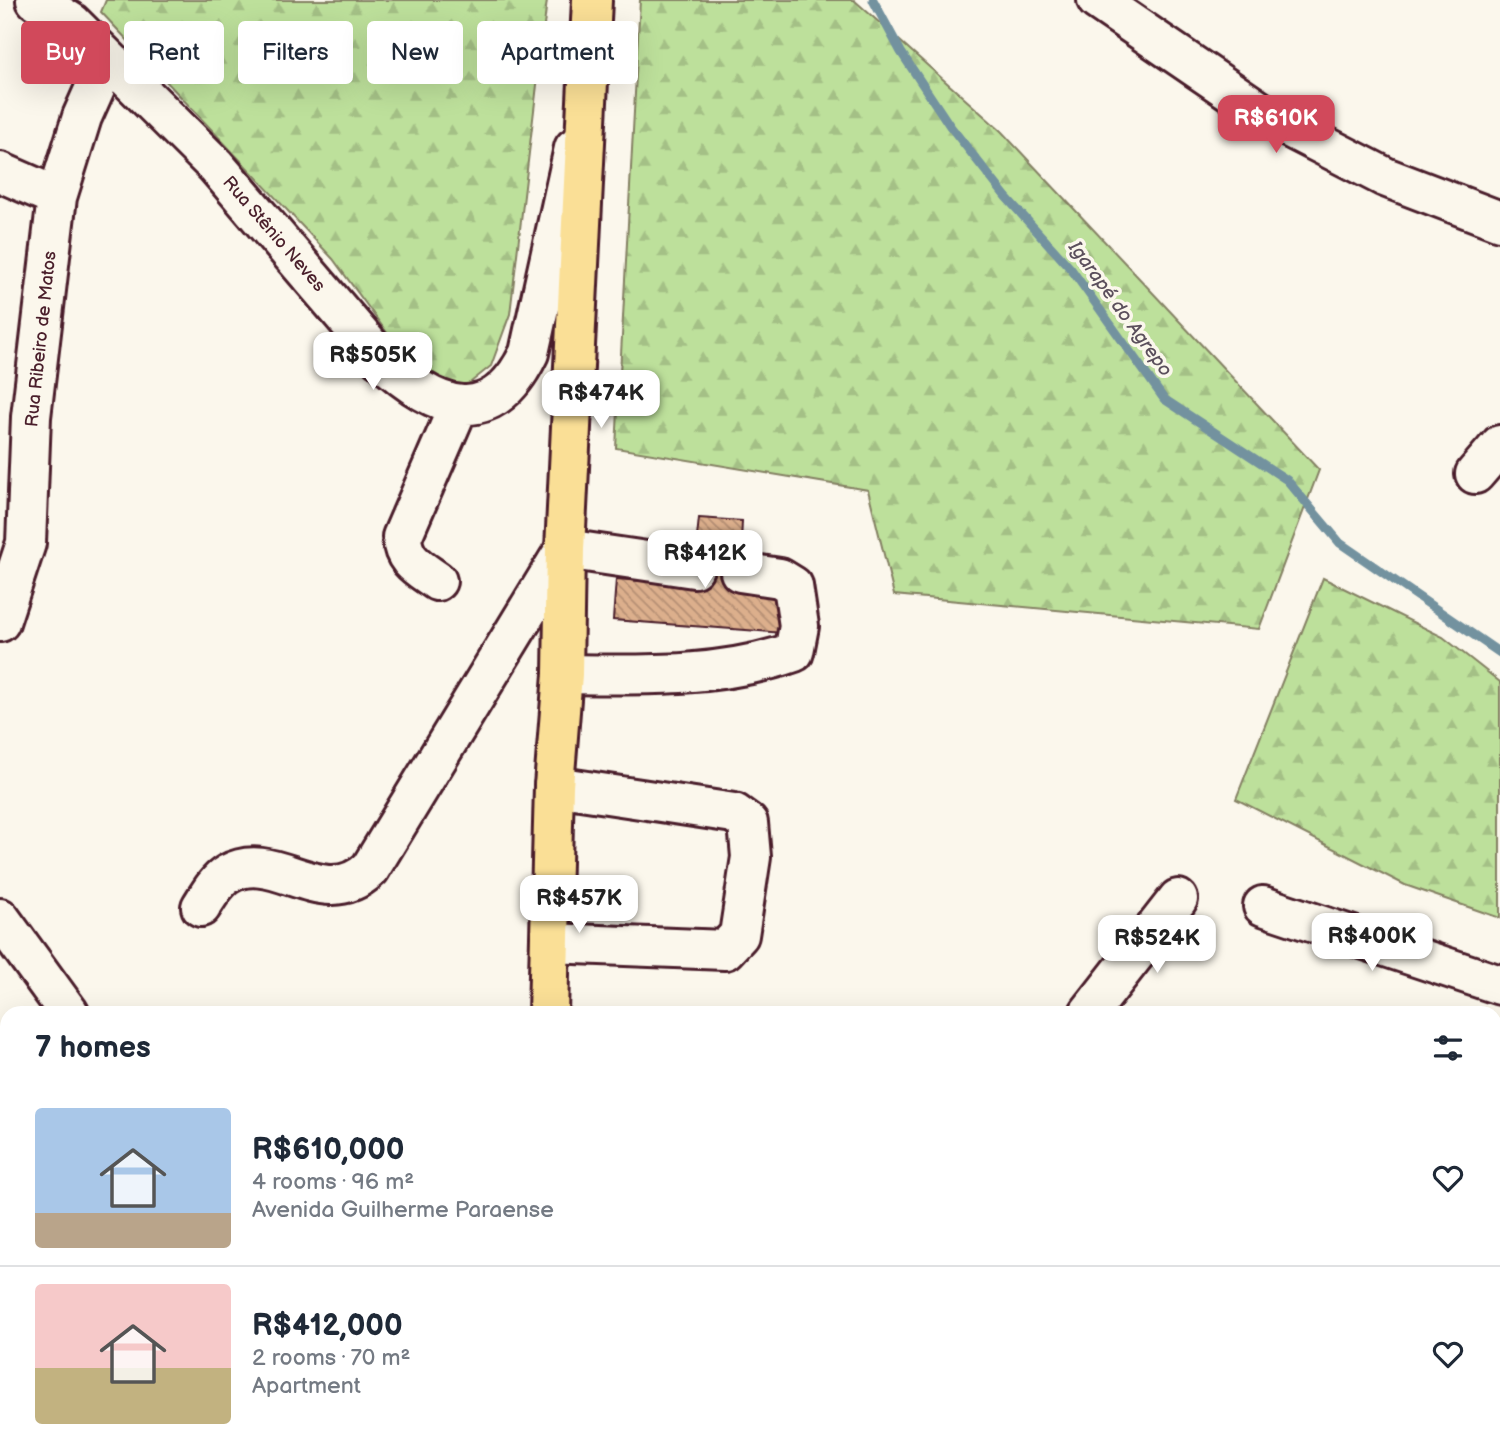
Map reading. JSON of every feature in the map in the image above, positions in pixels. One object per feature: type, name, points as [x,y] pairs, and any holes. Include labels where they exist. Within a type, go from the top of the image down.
[{"type":"main road","points":[[591,21],[592,0]]},
{"type":"main road","points":[[548,1006],[551,856],[563,674],[565,548],[587,84]]},
{"type":"main road","points":[[532,1006],[551,856]]},
{"type":"street","name":"Rua Stênio Neves","points":[[36,0],[69,21]]},
{"type":"street","points":[[1097,0],[1270,118],[1385,177],[1500,221]]},
{"type":"street","name":"Rua Stênio Neves","points":[[110,64],[216,166],[380,358],[410,386],[450,404],[460,405]]},
{"type":"street","name":"Rua Ribeiro de Matos","points":[[0,622],[26,543],[16,426],[57,197],[82,117],[97,84]]},
{"type":"street","points":[[437,581],[407,559],[402,551],[402,537],[460,405],[480,404],[501,395],[518,377],[529,353],[587,84]]},
{"type":"street","points":[[0,172],[57,197]]},
{"type":"street","points":[[1475,474],[1500,445]]},
{"type":"street","points":[[201,907],[217,884],[228,874],[244,869],[263,869],[328,886],[343,886],[357,881],[370,869],[565,548],[694,568]]},
{"type":"street","points":[[563,674],[722,670],[760,664],[794,652],[799,626],[793,586],[780,578],[740,572]]},
{"type":"street","points":[[550,943],[725,950],[739,935],[751,857],[748,823],[734,813],[554,786]]},
{"type":"street","points":[[1094,1006],[1178,899]]},
{"type":"street","points":[[1263,906],[1500,985]]},
{"type":"street","points":[[0,918],[64,1006]]},
{"type":"green space","points":[[106,0],[547,0],[545,21],[477,21],[477,84],[537,84],[510,314],[491,366],[466,386],[433,379],[396,345],[333,259],[169,84],[224,84],[224,21],[124,21],[124,36],[101,12]]},
{"type":"green space","points":[[640,0],[854,0],[1001,131],[1319,470],[1259,629],[894,595],[868,490],[616,448],[636,84],[638,84]]},
{"type":"green space","points":[[1323,578],[1443,637],[1500,682],[1500,918],[1405,885],[1236,799]]},
{"type":"building","points":[[699,518],[742,521],[739,588],[784,591],[784,633],[613,620],[616,579],[692,585]]},
{"type":"waterway","name":"Igarapé do Agrepo","points":[[873,0],[901,52],[950,126],[1006,197],[1071,269],[1164,399],[1287,480],[1340,543],[1500,653]]}]
